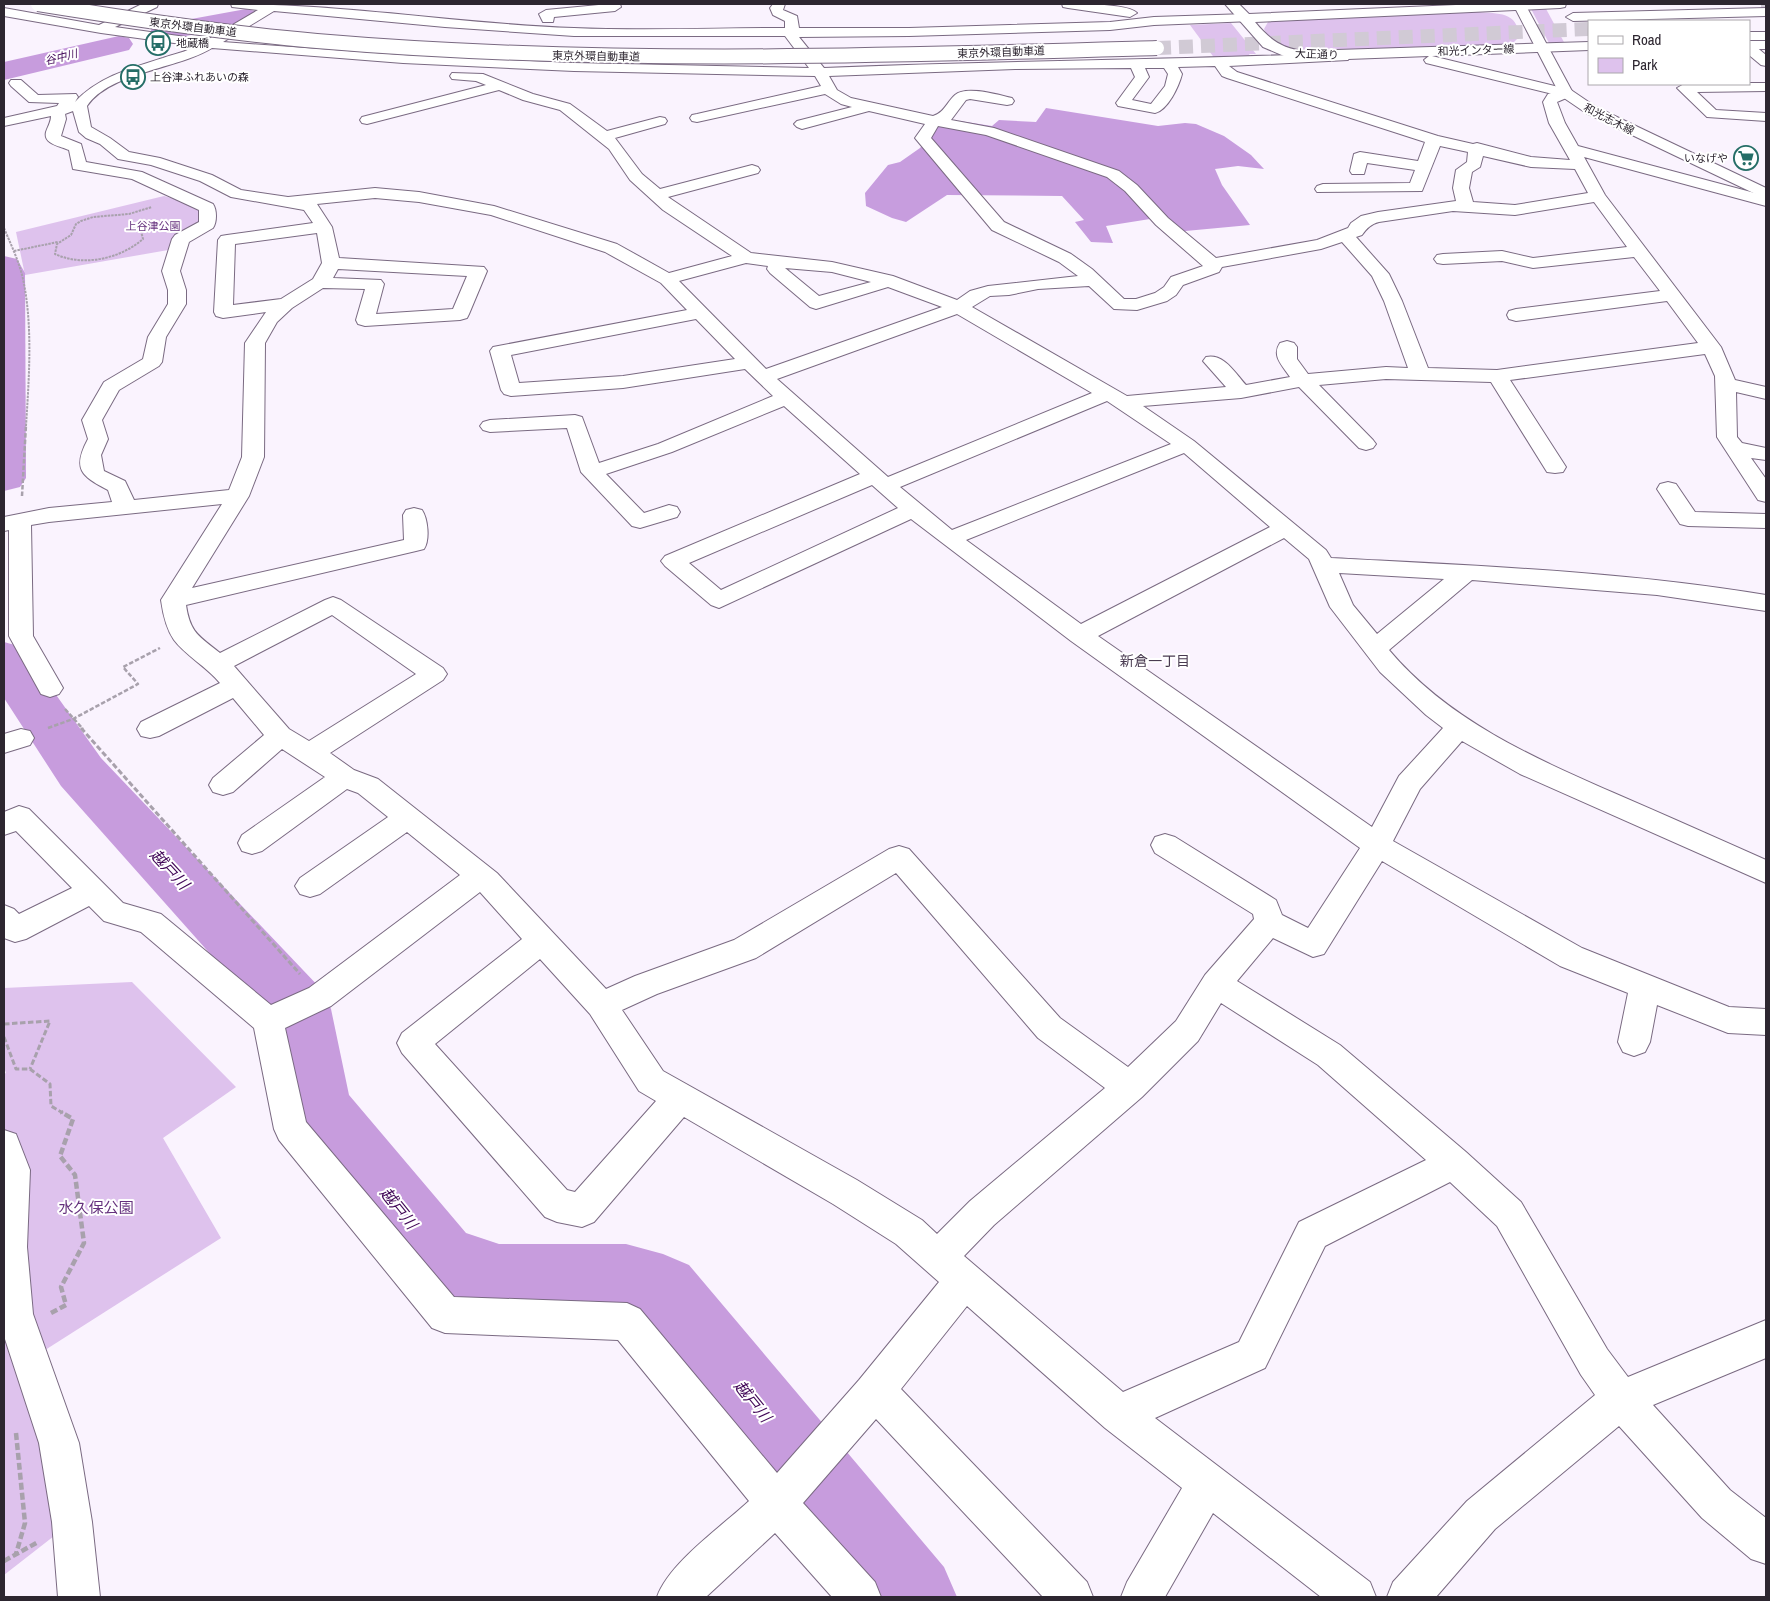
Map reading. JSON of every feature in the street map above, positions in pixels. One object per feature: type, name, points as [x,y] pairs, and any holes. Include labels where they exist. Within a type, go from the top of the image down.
[{"type":"main road","name":"東京外環自動車道","points":[[38,4],[164,24],[243,33],[374,45],[512,54],[761,57],[1157,48]]},
{"type":"main road","name":"東京外環自動車道","points":[[128,4],[158,6]]},
{"type":"main road","points":[[237,4],[445,23],[574,32],[792,25],[909,32],[1023,29],[1110,26],[1154,21],[1560,4]]},
{"type":"main road","points":[[779,4],[776,8],[778,12],[792,25],[792,37],[820,72],[829,89],[836,96],[869,107],[989,131],[1113,174],[1128,183],[1147,207],[1212,264]]},
{"type":"main road","points":[[1068,4],[1135,14],[1154,21]]},
{"type":"main road","name":"大正通り","points":[[1232,4],[1265,42],[1282,51],[1317,56],[1364,54]]},
{"type":"main road","points":[[1520,5],[1540,47],[1566,93],[1553,97],[1550,102],[1557,123],[1598,196],[1711,347],[1726,376],[1726,437],[1766,496]]},
{"type":"main road","points":[[72,38],[85,36],[158,6]]},
{"type":"main road","points":[[548,19],[546,14],[574,7],[615,7]]},
{"type":"main road","points":[[125,506],[118,486],[94,474],[90,454],[98,439],[92,420],[111,386],[152,362],[157,337],[176,304],[177,290],[171,272],[181,239],[207,224],[207,208],[136,176],[79,166],[76,147],[54,139],[53,134],[59,119],[58,114],[104,84],[167,60],[196,52],[270,8]]},
{"type":"main road","points":[[1573,17],[1764,9]]},
{"type":"main road","points":[[4,12],[101,29],[208,44],[488,64],[820,72],[1034,64],[1169,64],[1364,54]]},
{"type":"main road","points":[[445,23],[456,16],[490,13]]},
{"type":"main road","points":[[792,25],[807,15]]},
{"type":"main road","name":"東京外環自動車道","points":[[230,17],[276,22]]},
{"type":"main road","points":[[888,19],[949,19],[1023,29]]},
{"type":"main road","points":[[1750,24],[1766,24]]},
{"type":"main road","name":"東京外環自動車道","points":[[426,35],[575,42],[704,44],[853,43],[1149,35]]},
{"type":"main road","points":[[1750,36],[1766,36]]},
{"type":"main road","points":[[1750,46],[1766,45]]},
{"type":"main road","name":"和光インター線","points":[[1364,54],[1588,46]]},
{"type":"main road","points":[[1750,47],[1766,62]]},
{"type":"main road","name":"和光志木線","points":[[1420,52],[1427,59],[1566,93],[1591,110],[1766,194]]},
{"type":"main road","points":[[1219,62],[1227,73],[1232,75],[1434,140],[1478,148],[1531,162],[1577,157],[1766,201]]},
{"type":"main road","points":[[1136,64],[1142,77],[1123,104],[1155,109],[1172,86],[1175,74],[1169,64]]},
{"type":"main road","points":[[324,68],[478,77],[528,97],[565,107],[615,146],[636,177],[657,195],[694,224],[746,258]]},
{"type":"main road","points":[[16,83],[34,99],[74,102]]},
{"type":"main road","points":[[367,120],[500,86]]},
{"type":"main road","points":[[1766,87],[1684,88],[1712,114],[1766,117]]},
{"type":"main road","points":[[697,118],[829,89]]},
{"type":"main road","points":[[1006,101],[968,94],[962,97],[944,118],[934,121],[923,138],[998,226],[1065,258],[1086,273],[1120,305],[1137,304],[1161,297],[1170,291],[1177,281],[1213,268],[1212,264]]},
{"type":"main road","points":[[4,122],[74,102]]},
{"type":"main road","points":[[74,102],[84,129],[91,135],[105,141],[124,156],[163,164],[206,178],[237,194],[310,206],[324,227],[325,273]]},
{"type":"main road","points":[[802,124],[869,107]]},
{"type":"main road","points":[[604,136],[660,122]]},
{"type":"main road","points":[[1323,189],[1416,188],[1434,140]]},
{"type":"main road","points":[[1466,207],[1461,188],[1464,170],[1474,164],[1478,148]]},
{"type":"main road","points":[[1358,171],[1360,157],[1424,167]]},
{"type":"main road","points":[[657,195],[752,170]]},
{"type":"main road","points":[[286,203],[375,193],[419,197],[494,211],[611,248],[666,279],[756,370],[913,510],[949,539],[1080,635],[1377,845],[1571,957],[1728,1020],[1766,1022]]},
{"type":"main road","points":[[1212,264],[1321,244],[1356,232],[1357,227],[1367,220],[1378,217],[1453,206],[1515,210],[1598,196]]},
{"type":"main road","points":[[286,304],[223,312],[227,240],[324,227]]},
{"type":"main road","points":[[1346,236],[1380,274],[1394,302],[1420,374]]},
{"type":"main road","points":[[1443,259],[1502,256],[1533,263],[1638,250]]},
{"type":"main road","points":[[666,279],[746,258],[778,261],[832,267],[887,280],[959,307],[1115,398],[1187,445],[1318,556],[1324,565],[1342,607],[1375,648],[1390,666],[1435,709],[1459,727],[1530,767],[1766,872]]},
{"type":"main road","points":[[778,261],[776,269],[816,303],[878,285],[887,280]]},
{"type":"main road","points":[[325,273],[375,284],[365,320],[460,314],[478,271],[325,273],[269,319],[255,343],[253,458],[238,496],[173,600],[176,619],[184,636],[218,664],[280,736],[310,753],[344,777],[368,786],[487,881],[601,1006],[651,1081],[846,1192],[909,1232],[1119,1414],[1355,1597]]},
{"type":"main road","points":[[698,312],[500,351],[512,390],[756,370],[959,307],[976,295],[988,291],[1009,290],[1038,284],[1092,280]]},
{"type":"main road","points":[[1516,315],[1672,295]]},
{"type":"main road","points":[[1287,347],[1287,359],[1303,380],[1366,444]]},
{"type":"main road","points":[[913,510],[719,600],[673,561],[880,481],[1115,398],[1241,392],[1303,380],[1386,373],[1497,376],[1711,347]]},
{"type":"main road","points":[[1213,361],[1241,392]]},
{"type":"main road","points":[[1497,376],[1555,467]]},
{"type":"main road","points":[[1726,384],[1766,393]]},
{"type":"main road","points":[[592,472],[664,448],[787,398]]},
{"type":"main road","points":[[490,426],[575,421],[592,472],[640,521],[669,512]]},
{"type":"main road","points":[[949,539],[1187,445]]},
{"type":"main road","points":[[1734,448],[1766,454]]},
{"type":"main road","points":[[1668,489],[1688,519],[1766,521]]},
{"type":"main road","points":[[50,688],[21,636],[12,522],[49,515],[125,506],[238,496]]},
{"type":"main road","points":[[173,600],[416,544],[414,515]]},
{"type":"main road","points":[[1080,635],[1285,528]]},
{"type":"main road","points":[[1324,565],[1710,593],[1766,603]]},
{"type":"main road","points":[[1375,648],[1465,574]]},
{"type":"main road","points":[[218,664],[333,605],[434,674],[310,753]]},
{"type":"main road","points":[[150,730],[236,685]]},
{"type":"main road","points":[[1269,922],[1313,945],[1377,845],[1409,783],[1459,727]]},
{"type":"main road","points":[[223,785],[280,736]]},
{"type":"main road","points":[[252,844],[344,777]]},
{"type":"main road","points":[[4,824],[18,816],[114,913],[150,922],[275,1018],[292,1129],[445,1315],[627,1322],[779,1499],[860,1597]]},
{"type":"main road","points":[[310,886],[407,818]]},
{"type":"main road","points":[[1165,845],[1266,908],[1269,922]]},
{"type":"main road","points":[[601,1006],[646,984],[744,949],[899,857],[1049,1028],[1130,1087]]},
{"type":"main road","points":[[275,1018],[320,997],[480,876]]},
{"type":"main road","points":[[4,917],[15,930],[93,891]]},
{"type":"main road","points":[[686,1594],[823,1452],[876,1391],[952,1269],[982,1213],[1130,1087],[1187,1031],[1216,984],[1269,922]]},
{"type":"main road","points":[[541,940],[413,1043],[557,1204],[582,1210],[680,1097]]},
{"type":"main road","points":[[1216,984],[1329,1055],[1454,1163],[1509,1214],[1594,1362],[1621,1399],[1716,1504],[1766,1544]]},
{"type":"main road","points":[[1634,1042],[1646,987]]},
{"type":"main road","points":[[4,1145],[13,1170],[9,1246],[15,1314],[59,1443],[72,1522],[79,1597]]},
{"type":"main road","points":[[1119,1414],[1252,1355],[1312,1234],[1454,1163]]},
{"type":"main road","points":[[1408,1597],[1481,1515],[1621,1399],[1766,1338]]},
{"type":"main road","points":[[876,1391],[1072,1597]]},
{"type":"main road","points":[[1142,1597],[1208,1483]]},
{"type":"path","points":[[14,251],[59,242],[73,234],[76,225],[83,220],[96,217],[128,215],[152,207]]},
{"type":"path","points":[[4,228],[14,251],[24,285],[29,359],[12,522]]},
{"type":"path","points":[[59,242],[54,250],[55,254],[61,258],[70,260],[93,259],[117,254],[139,243],[144,235],[141,231],[130,229]]},
{"type":"path","points":[[73,719],[138,684],[123,667],[184,636]]},
{"type":"path","points":[[50,688],[73,719],[320,997]]},
{"type":"path","points":[[4,1024],[50,1022],[30,1069]]},
{"type":"path","points":[[4,1038],[16,1069],[30,1069],[50,1084],[51,1106],[73,1119],[60,1156],[75,1175],[84,1243],[61,1287],[66,1305],[44,1317]]},
{"type":"path","points":[[16,1431],[23,1488],[24,1522],[16,1554]]},
{"type":"path","points":[[4,1560],[41,1540]]},
{"type":"green space","points":[[1530,7],[1545,7],[1565,44],[1550,45]]},
{"type":"green space","points":[[1478,12],[1506,15],[1511,18],[1518,29],[1519,37],[1514,42],[1498,45],[1318,52],[1287,47],[1274,40],[1264,29],[1268,22],[1276,20]]},
{"type":"green space","points":[[1231,23],[1256,54],[1249,54],[1251,58],[1215,59],[1190,25]]},
{"type":"green space","name":"上谷津公園","points":[[164,196],[199,206],[199,225],[174,249],[25,275],[16,232]]},
{"type":"green space","name":"水久保公園","points":[[132,982],[236,1087],[163,1138],[221,1238],[31,1359],[72,1522],[4,1575],[4,1074],[6,1073],[4,1067],[4,988]]},
{"type":"shaded area","points":[[1046,108],[1158,126],[1185,123],[1196,124],[1224,136],[1251,155],[1264,169],[1238,166],[1215,169],[1222,185],[1250,225],[1164,233],[1150,219],[1106,226],[1113,243],[1091,242],[1075,222],[1084,220],[1062,196],[947,195],[906,222],[866,206],[865,193],[888,165],[900,162],[920,148],[938,127],[960,121],[992,126],[999,120],[1036,122]]},
{"type":"waterway","name":"谷中川","points":[[164,32],[246,17]]},
{"type":"waterway","name":"谷中川","points":[[4,71],[119,44]]},
{"type":"waterway","name":"越戸川","points":[[4,267],[7,273],[4,478]]},
{"type":"waterway","name":"越戸川","points":[[4,659],[81,772],[299,1009],[318,1108],[443,1262],[499,1280],[626,1281],[663,1291],[914,1597]]},
{"type":"tunnel","points":[[1761,7],[1766,7]]},
{"type":"tunnel","points":[[1157,48],[1588,29]]},
{"type":"place","name":"地蔵橋","points":[[158,43]]},
{"type":"place","name":"上谷津ふれあいの森","points":[[133,77]]},
{"type":"place","name":"いなげや","points":[[1746,158]]},
{"type":"district","name":"新倉一丁目","points":[[1155,661]]}]
